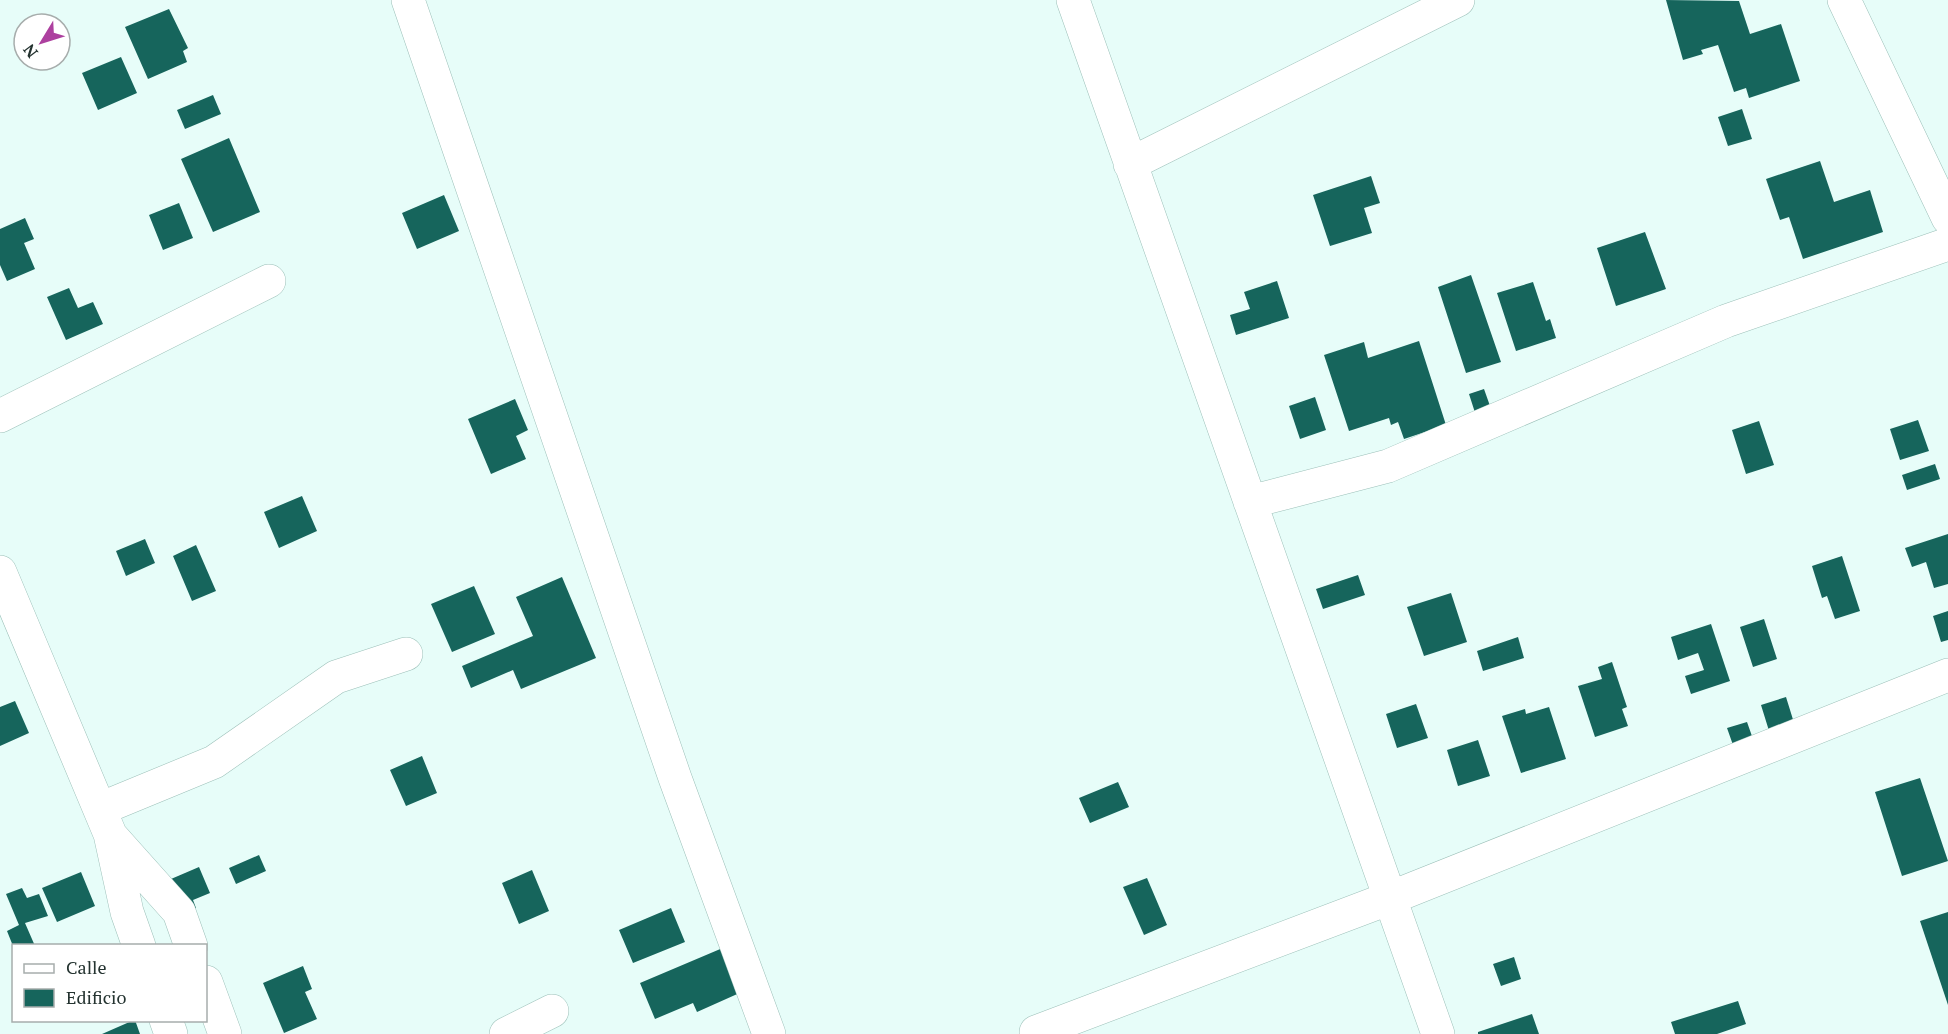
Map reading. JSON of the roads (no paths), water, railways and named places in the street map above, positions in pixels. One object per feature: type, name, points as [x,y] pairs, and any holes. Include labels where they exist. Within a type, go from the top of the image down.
[{"type":"street","points":[[408,0],[671,767],[769,1034]]},
{"type":"street","points":[[1073,0],[1438,1034]]},
{"type":"street","points":[[1130,164],[1458,0]]},
{"type":"street","points":[[1844,0],[1948,218]]},
{"type":"street","points":[[1250,502],[1388,466],[1726,321],[1948,244]]},
{"type":"street","points":[[0,416],[269,281]]},
{"type":"street","points":[[0,572],[105,822],[127,912],[139,944]]},
{"type":"street","points":[[105,822],[214,762],[336,677],[406,654]]},
{"type":"street","points":[[1037,1034],[1036,1032],[1390,898],[1948,675]]},
{"type":"street","points":[[105,822],[179,912],[192,944]]},
{"type":"street","points":[[207,985],[225,1034]]},
{"type":"street","points":[[506,1034],[552,1011]]}]
